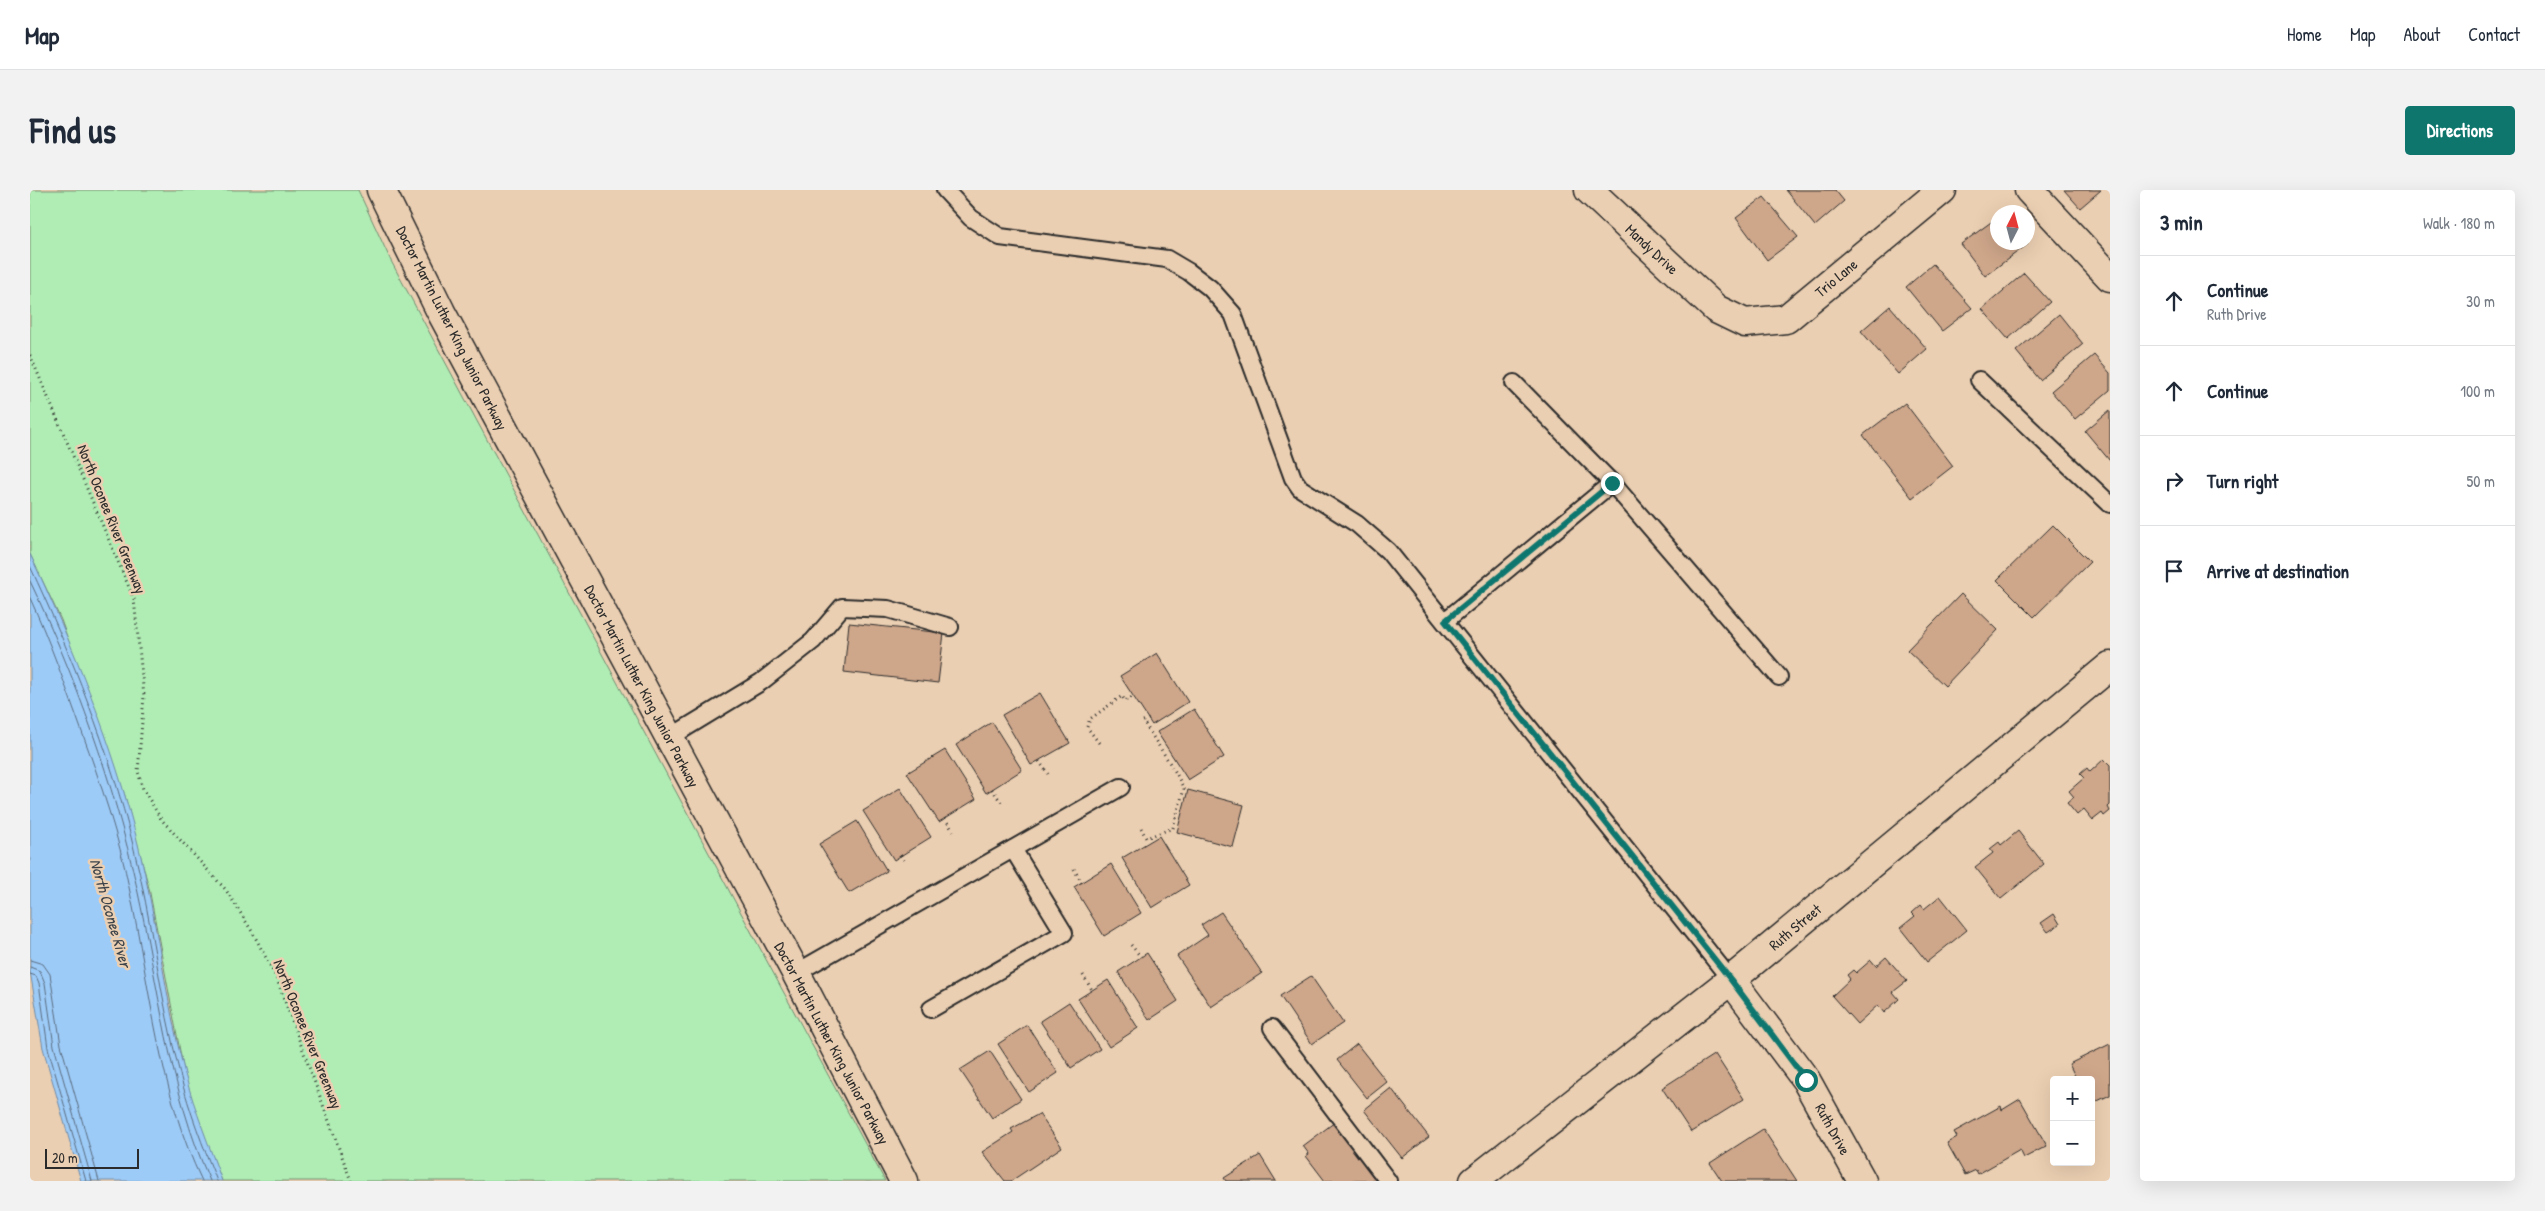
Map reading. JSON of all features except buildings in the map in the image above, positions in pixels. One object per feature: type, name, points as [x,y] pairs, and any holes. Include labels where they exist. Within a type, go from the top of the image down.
[{"type":"street","name":"Doctor Martin Luther King Junior Parkway","points":[[381,190],[441,312],[796,973],[904,1181]]},
{"type":"street","name":"Mandy Drive","points":[[1589,190],[1716,309]]},
{"type":"street","name":"Trio Lane","points":[[1716,309],[1745,323],[1786,319],[1942,190]]},
{"type":"street","points":[[2029,190],[2110,277]]},
{"type":"street","name":"Ruth Street","points":[[1474,1181],[1731,980],[2110,666]]},
{"type":"street","name":"Ruth Drive","points":[[1731,980],[1806,1080],[1862,1181]]},
{"type":"lane","points":[[945,190],[971,218],[1000,237],[1167,259],[1190,272],[1210,288],[1233,314],[1293,478],[1300,488],[1356,524],[1388,550],[1731,980]]},
{"type":"lane","points":[[1979,380],[2110,504]]},
{"type":"lane","points":[[1514,383],[1612,483],[1779,677]]},
{"type":"lane","points":[[1445,621],[1612,483]]},
{"type":"lane","points":[[670,738],[761,682],[813,641],[842,607],[888,608],[950,627]]},
{"type":"lane","points":[[796,973],[1121,787]]},
{"type":"lane","points":[[931,1009],[1064,933],[1013,849]]},
{"type":"lane","points":[[1272,1028],[1388,1181]]},
{"type":"path","name":"North Oconee River Greenway","points":[[30,355],[134,599],[144,696],[138,772],[143,789],[161,818],[226,890],[253,933],[276,977],[352,1181]]},
{"type":"path","points":[[1099,743],[1087,727],[1090,720],[1122,696],[1125,701],[1134,696]]},
{"type":"path","points":[[1141,828],[1146,838],[1173,828],[1184,789],[1144,722],[1149,719]]},
{"type":"path","points":[[1039,761],[1048,774]]},
{"type":"path","points":[[992,789],[1001,802]]},
{"type":"path","points":[[946,818],[953,831]]},
{"type":"path","points":[[901,856],[904,860]]},
{"type":"path","points":[[1074,869],[1082,883]]},
{"type":"path","points":[[1131,945],[1140,957]]},
{"type":"path","points":[[1083,975],[1092,990]]},
{"type":"green space","points":[[30,190],[358,190],[391,261],[885,1181],[222,1181],[197,1117],[184,1072],[149,888],[125,796],[61,620],[30,554]]},
{"type":"water","name":"North Oconee River","points":[[30,554],[77,660],[117,770],[145,873],[172,1017],[185,1074],[222,1181],[81,1181],[43,1048],[30,971]]},
{"type":"route","points":[[1612,483],[1445,621],[1731,980],[1806,1080]]}]
